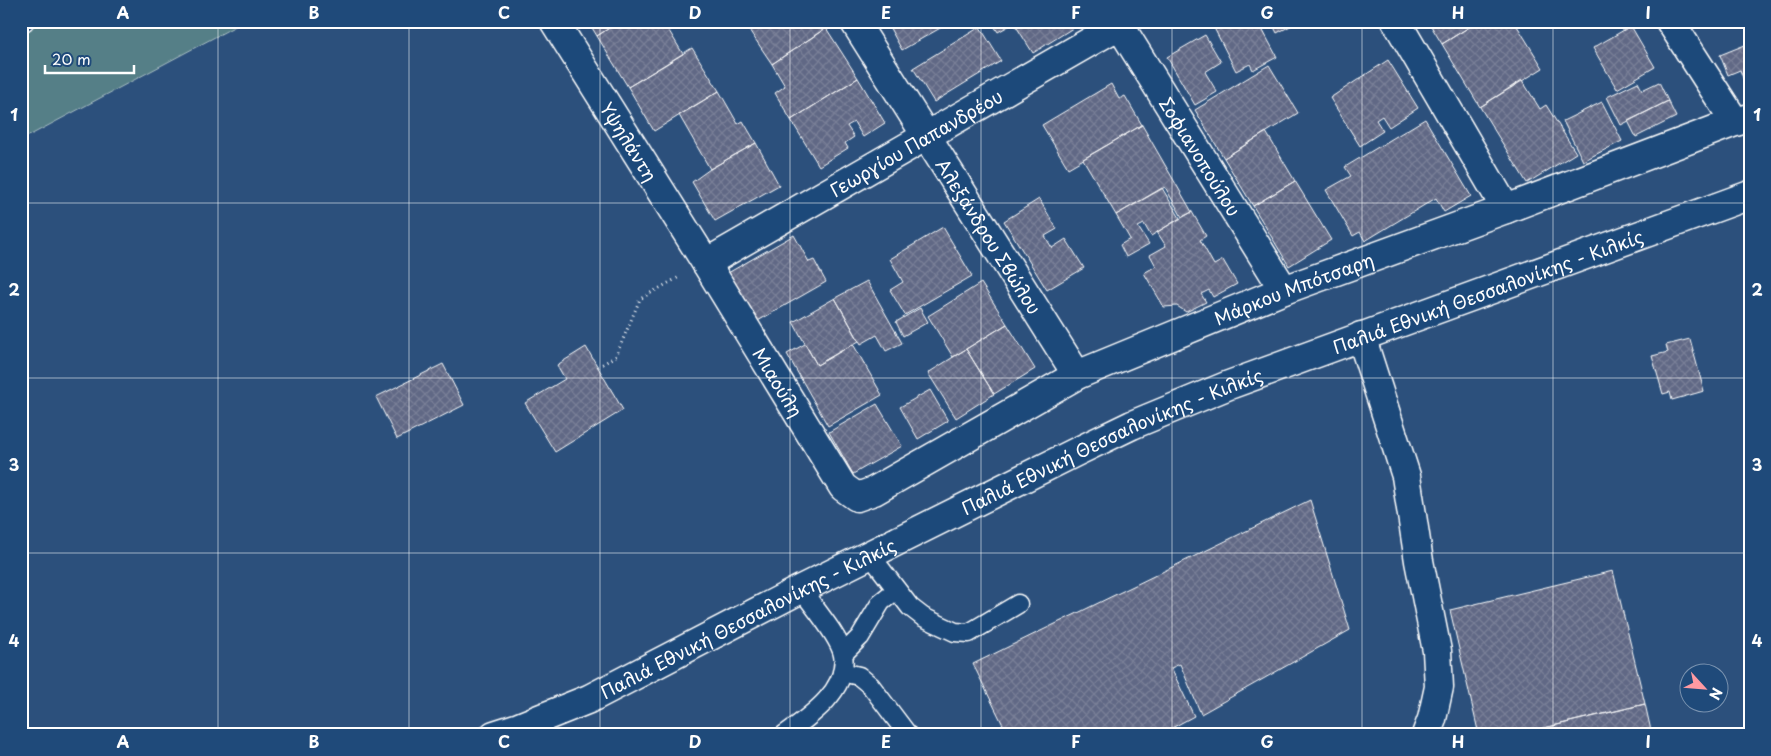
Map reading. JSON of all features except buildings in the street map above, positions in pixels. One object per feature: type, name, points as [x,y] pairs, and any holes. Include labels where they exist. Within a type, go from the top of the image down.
[{"type":"street","name":"Υψηλάντη","points":[[554,21],[706,263]]},
{"type":"street","name":"Αλεξάνδρου Σβώλου","points":[[854,21],[1077,374]]},
{"type":"street","points":[[1396,21],[1506,209]]},
{"type":"street","points":[[1670,21],[1742,120]]},
{"type":"street","name":"Γεωργίου Παπανδρέου","points":[[706,263],[1121,22]]},
{"type":"street","name":"Σοφιανοπούλου","points":[[1121,22],[1284,290]]},
{"type":"street","name":"Μάρκου Μπότσαρη","points":[[857,497],[874,491],[1077,374],[1284,290],[1742,120]]},
{"type":"street","name":"Παλιά Εθνική Θεσσαλονίκης - Κιλκίς","points":[[512,732],[589,699],[801,590],[1132,425],[1229,385],[1750,195]]},
{"type":"street","name":"Μιαούλη","points":[[706,263],[843,487],[857,497]]},
{"type":"street","points":[[1361,336],[1406,476],[1419,561],[1437,651],[1439,687],[1432,719],[1426,735]]},
{"type":"lane","points":[[21,24],[26,21]]},
{"type":"lane","points":[[871,556],[910,607],[923,617],[955,632],[970,633],[1018,604]]},
{"type":"lane","points":[[784,735],[831,696],[842,672],[843,654],[835,637],[801,590]]},
{"type":"lane","points":[[843,654],[860,637],[881,602],[896,590]]},
{"type":"lane","points":[[842,672],[859,676],[871,686],[908,735]]},
{"type":"path","points":[[598,367],[616,356],[640,300],[706,263]]},
{"type":"green space","points":[[21,21],[245,21],[21,140]]}]
